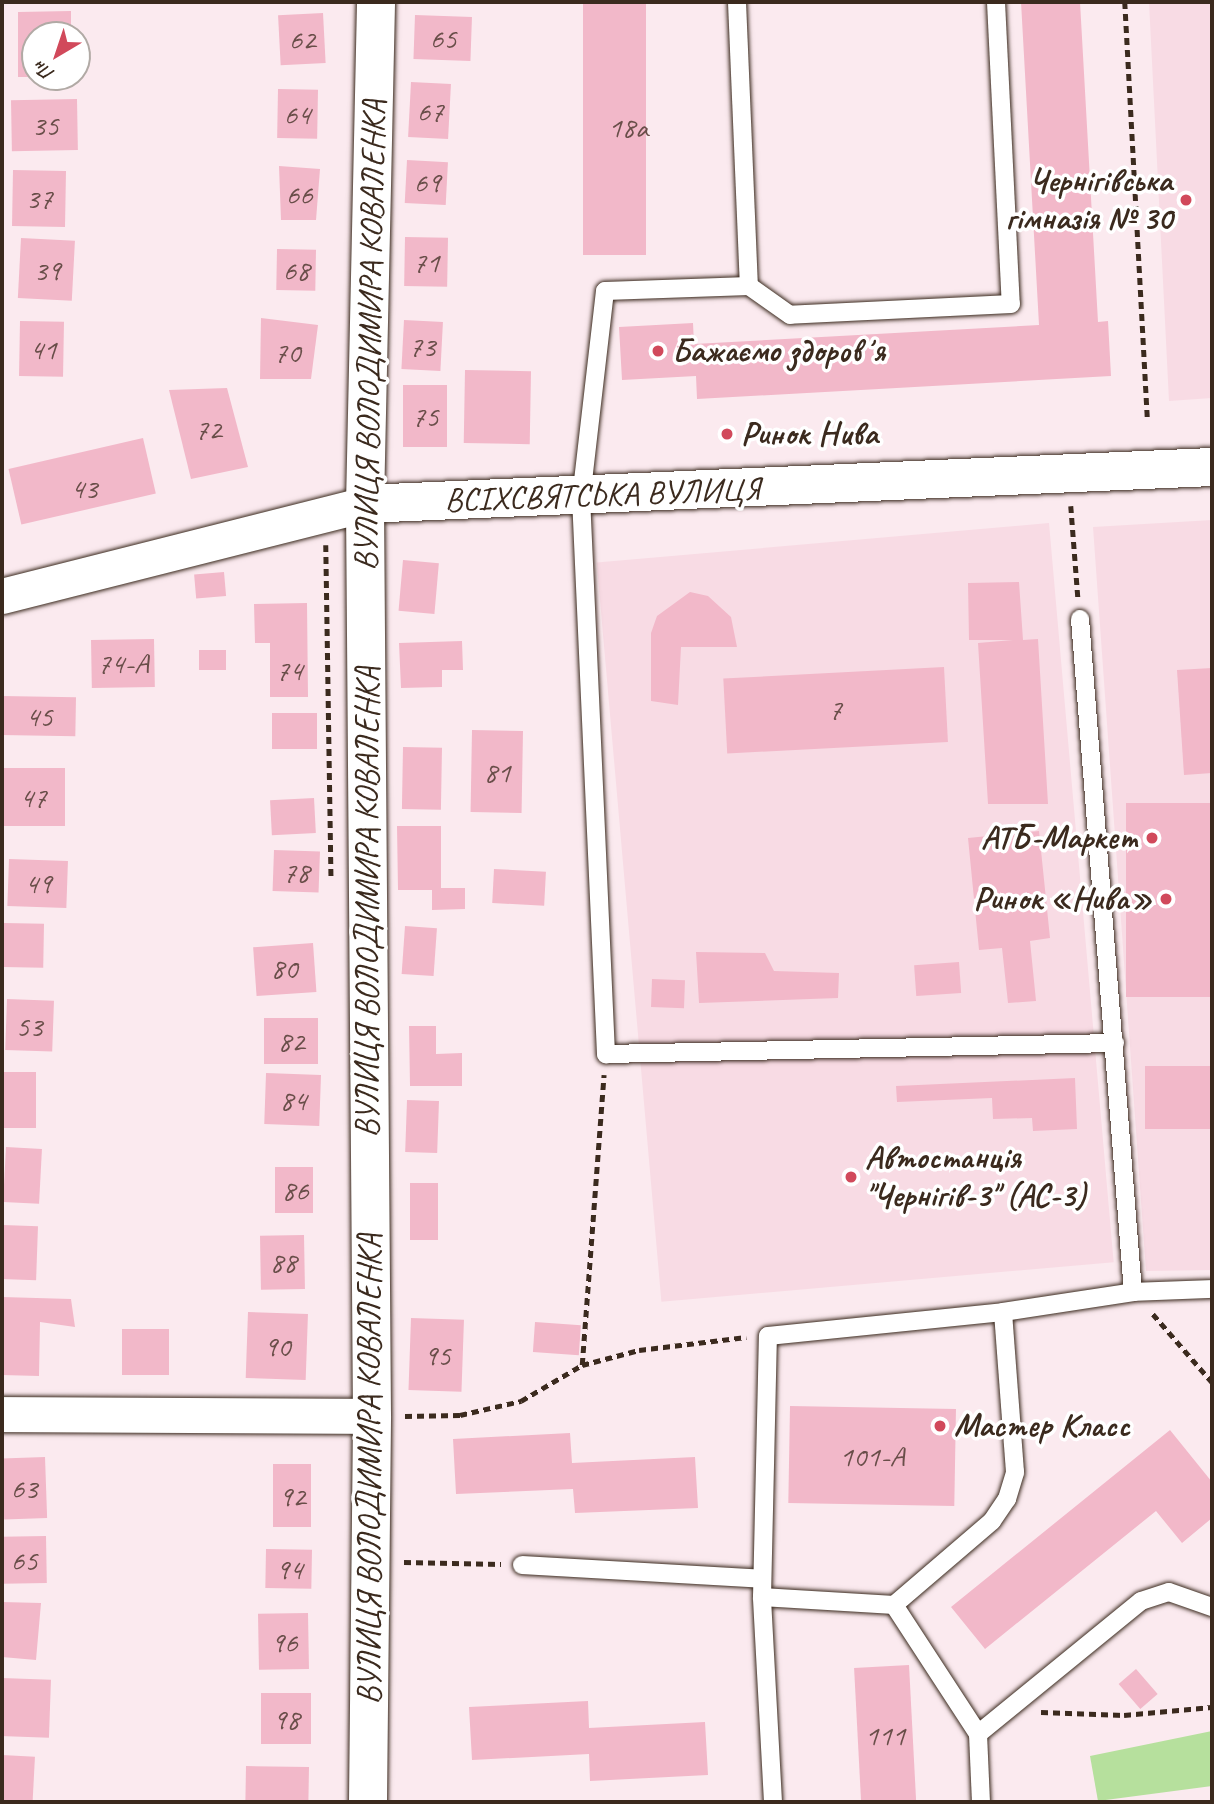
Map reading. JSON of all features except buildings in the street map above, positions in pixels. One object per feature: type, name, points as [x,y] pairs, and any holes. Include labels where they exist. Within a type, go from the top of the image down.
[{"type":"street","name":"ВУЛИЦЯ ВОЛОДИМИРА КОВАЛЕНКА","points":[[368,1802],[372,1416],[365,504],[376,2]]},
{"type":"street","name":"ВСІХСВЯТСЬКА ВУЛИЦЯ","points":[[2,596],[365,504],[581,497],[1212,467]]},
{"type":"street","points":[[2,1413],[372,1416]]},
{"type":"lane","points":[[737,2],[749,286]]},
{"type":"lane","points":[[996,2],[1011,304],[790,315],[749,286],[606,291],[581,497],[606,1054],[1115,1043]]},
{"type":"lane","points":[[1080,619],[1133,1292]]},
{"type":"lane","points":[[773,1802],[762,1588],[768,1336],[1003,1312],[1133,1292],[1212,1289]]},
{"type":"lane","points":[[522,1565],[762,1588],[894,1605],[992,1521],[1007,1499],[1015,1472],[1003,1312]]},
{"type":"lane","points":[[978,1734],[1141,1601],[1169,1592],[1212,1607]]},
{"type":"lane","points":[[894,1605],[978,1734],[981,1802]]},
{"type":"path","points":[[1125,2],[1148,421]]},
{"type":"path","points":[[1074,545],[1076,575]]},
{"type":"path","points":[[582,1365],[606,1054]]},
{"type":"path","points":[[1133,1292],[1212,1382]]},
{"type":"path","points":[[372,1416],[460,1415],[521,1401],[582,1365],[639,1350],[768,1336]]},
{"type":"path","points":[[398,1562],[522,1565]]},
{"type":"path","points":[[1009,1711],[1124,1716],[1212,1707]]},
{"type":"shaded area","name":"Чернігівська гімназія № 30","points":[[1149,2],[1212,2],[1212,398],[1169,401]]},
{"type":"shaded area","name":"Ринок «Нива»","points":[[1212,520],[1212,1270],[1146,1271],[1093,527]]},
{"type":"shaded area","points":[[1049,523],[1114,1262],[661,1302],[597,563]]},
{"type":"green space","points":[[1212,1731],[1212,1786],[1098,1801],[1090,1756]]},
{"type":"place","name":"Чернігівська гімназія № 30","points":[[1186,200]]},
{"type":"place","name":"Бажаємо здоровʼя","points":[[658,351]]},
{"type":"place","name":"Ринок Нива","points":[[727,434]]},
{"type":"place","name":"АТБ-Маркет","points":[[1152,838]]},
{"type":"place","name":"Ринок «Нива»","points":[[1166,899]]},
{"type":"place","name":"Автостанція \"Чернігів-3\" (АС-3)","points":[[851,1177]]},
{"type":"place","name":"Мастер Класс","points":[[940,1426]]}]
